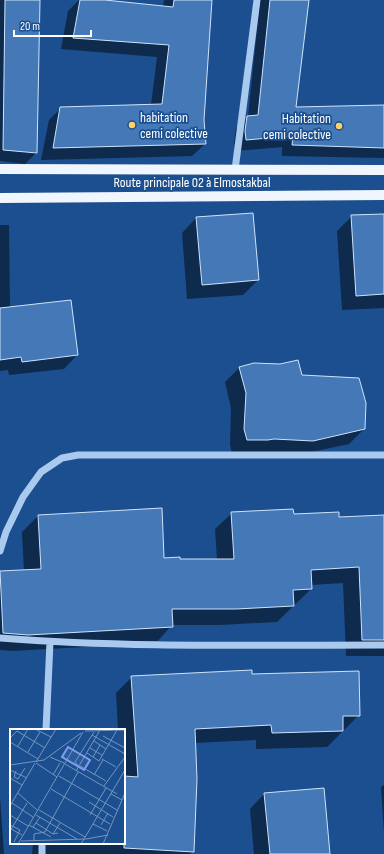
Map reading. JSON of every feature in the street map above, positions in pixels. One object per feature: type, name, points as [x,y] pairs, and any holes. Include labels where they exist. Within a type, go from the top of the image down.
[{"type":"main road","name":"Route principale 02 à Elmostakbal","points":[[0,169],[384,170]]},
{"type":"main road","name":"Route principale 02 à Elmostakbal","points":[[0,198],[384,195]]},
{"type":"street","points":[[235,170],[257,0]]},
{"type":"street","points":[[0,551],[6,532],[24,496],[41,472],[62,458],[78,455],[384,455]]},
{"type":"street","points":[[0,638],[50,642],[197,645],[384,645]]},
{"type":"street","points":[[46,729],[50,642]]},
{"type":"building","points":[[5,0],[40,0],[37,153],[3,150]]},
{"type":"building","points":[[80,0],[105,0],[173,7],[174,0],[212,0],[204,120],[206,144],[53,148],[60,107],[162,104],[169,45],[73,38]]},
{"type":"building","points":[[270,0],[309,0],[296,107],[384,105],[384,148],[292,145],[293,136],[246,140],[245,131],[247,116],[258,115]]},
{"type":"building","points":[[253,213],[259,280],[202,285],[196,217]]},
{"type":"building","points":[[384,214],[384,294],[356,296],[351,215]]},
{"type":"building","points":[[71,300],[78,355],[22,362],[21,357],[0,360],[0,308]]},
{"type":"building","points":[[298,360],[302,375],[359,378],[366,403],[365,429],[313,441],[274,439],[247,440],[244,429],[246,393],[239,367],[254,363],[280,364]]},
{"type":"building","points":[[162,508],[164,558],[180,557],[180,559],[234,559],[231,512],[293,509],[294,514],[339,512],[339,517],[384,515],[384,640],[362,640],[359,567],[311,570],[312,589],[293,590],[294,606],[236,609],[172,609],[173,627],[28,635],[3,633],[0,571],[41,569],[38,515]]},
{"type":"building","points":[[252,670],[252,674],[359,671],[360,716],[343,716],[343,731],[272,733],[271,725],[195,729],[197,779],[194,852],[124,848],[125,776],[138,777],[131,676]]},
{"type":"building","points":[[324,788],[330,854],[270,854],[264,793]]},
{"type":"place","name":"habitation cemi colective","points":[[132,125]]},
{"type":"place","name":"Habitation cemi colective","points":[[339,126]]}]
